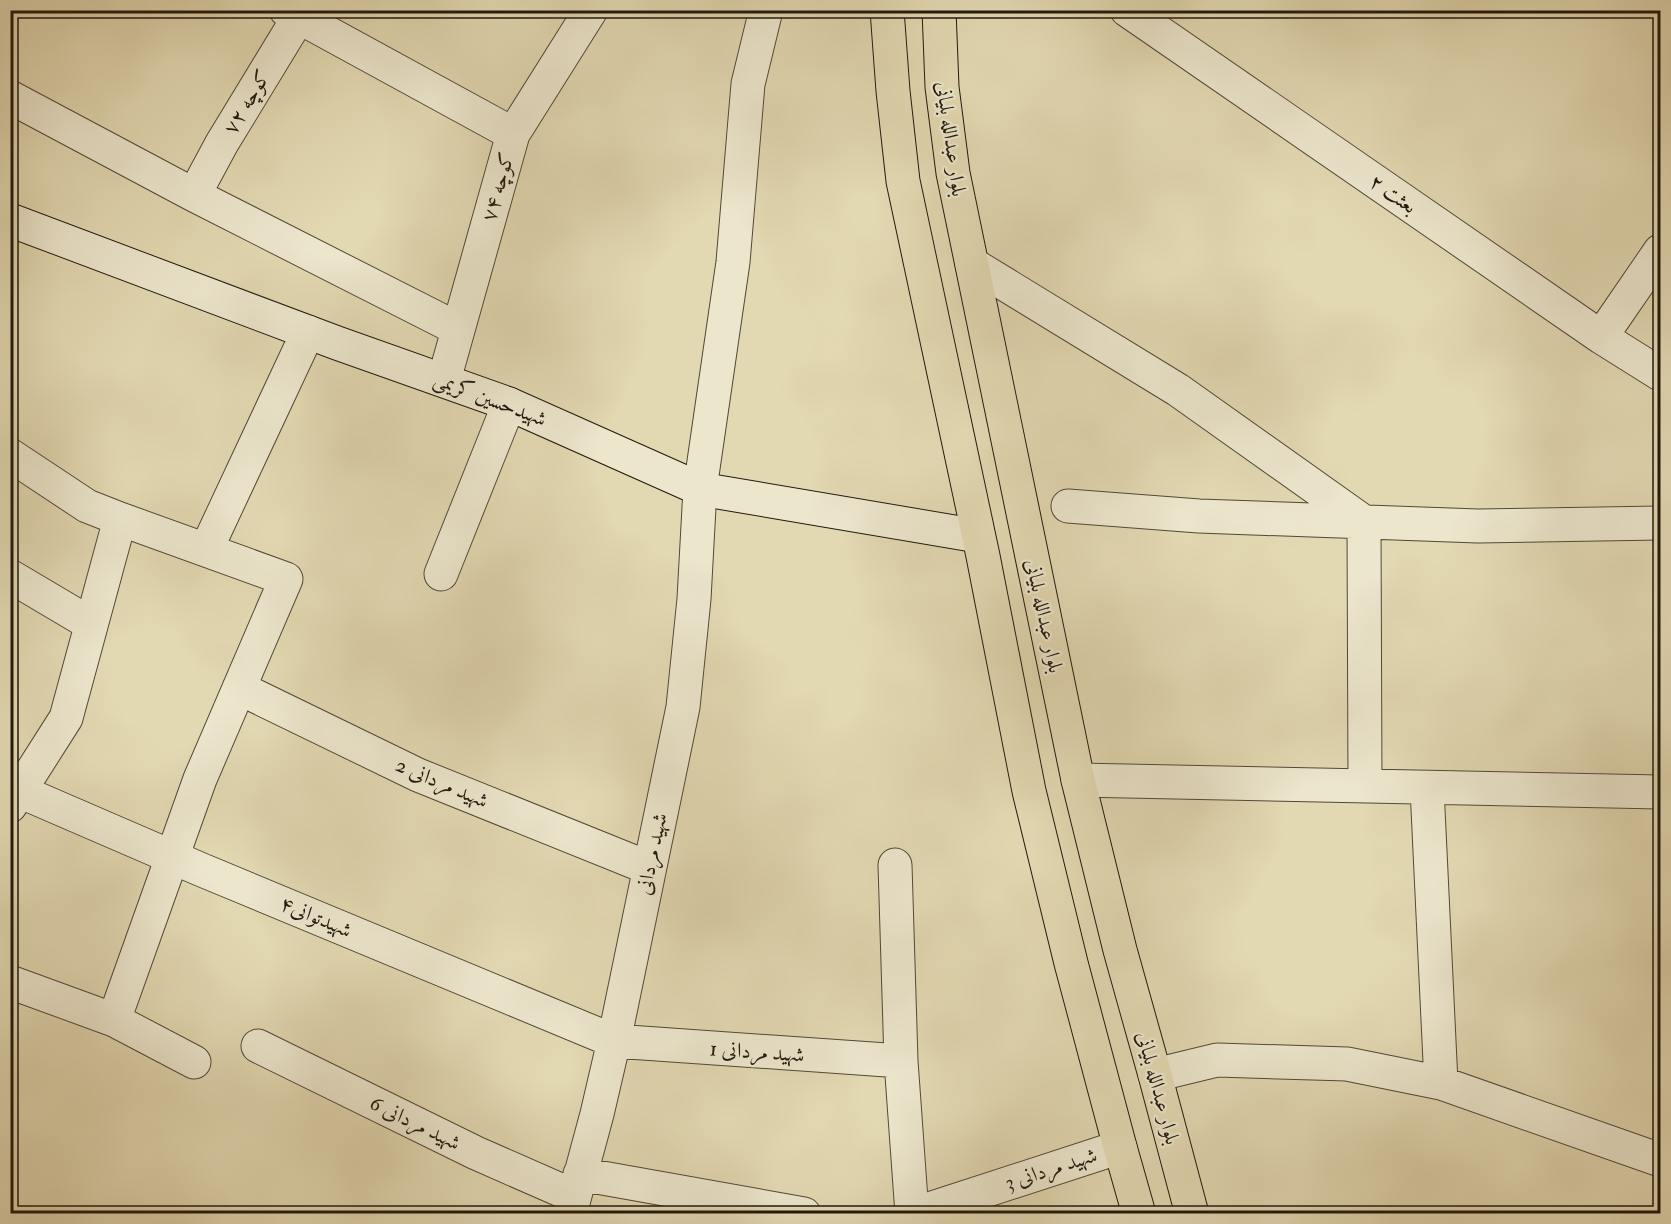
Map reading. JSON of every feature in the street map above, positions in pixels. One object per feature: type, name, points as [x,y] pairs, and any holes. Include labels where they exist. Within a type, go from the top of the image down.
[{"type":"main road","points":[[886,10],[903,181],[1029,791],[1071,963],[1139,1214]]},
{"type":"main road","name":"بلوار عبدالله بلیانی","points":[[939,10],[942,87],[953,173],[1078,780],[1120,950],[1192,1214]]},
{"type":"street","name":"کوچه ۷۴","points":[[444,380],[513,134],[591,10]]},
{"type":"street","name":"شهید مردانی","points":[[574,1195],[597,1114],[614,1041],[683,708],[694,599],[700,489],[733,262],[748,84],[766,10]]},
{"type":"street","name":"بعثت ۲","points":[[1127,10],[1601,338],[1660,374]]},
{"type":"street","points":[[296,13],[513,134]]},
{"type":"street","name":"کوچه ۷۲","points":[[194,195],[296,13]]},
{"type":"street","points":[[10,97],[194,195],[458,329]]},
{"type":"street","name":"شهیدحسین کریمی","points":[[10,220],[308,332],[509,404],[700,489],[978,536]]},
{"type":"street","points":[[1601,338],[1660,251]]},
{"type":"street","points":[[972,264],[1178,390],[1364,522]]},
{"type":"street","points":[[206,550],[308,332]]},
{"type":"street","points":[[441,574],[509,404]]},
{"type":"street","points":[[10,455],[87,506],[286,579],[200,779],[114,1020]]},
{"type":"street","points":[[1068,506],[1199,516],[1478,526],[1660,523]]},
{"type":"street","points":[[14,795],[66,718],[120,519]]},
{"type":"street","points":[[1364,522],[1365,786]]},
{"type":"street","points":[[10,576],[91,624]]},
{"type":"street","name":"شهید مردانی 2","points":[[239,688],[418,775],[649,868]]},
{"type":"street","points":[[1078,780],[1660,792]]},
{"type":"street","points":[[1427,788],[1441,1083]]},
{"type":"street","name":"شهیدتوانی۴","points":[[14,795],[173,857],[614,1041]]},
{"type":"street","points":[[895,865],[901,1061],[913,1214]]},
{"type":"street","points":[[10,982],[114,1020],[194,1062]]},
{"type":"street","name":"شهید مردانی 1","points":[[614,1041],[901,1061]]},
{"type":"street","name":"شهید مردانی 6","points":[[258,1046],[476,1153],[574,1195]]},
{"type":"street","points":[[1155,1075],[1217,1060],[1347,1064],[1441,1083],[1660,1160]]},
{"type":"street","name":"شهید مردانی 3","points":[[913,1214],[1120,1147]]},
{"type":"street","points":[[574,1195],[804,1214]]}]
